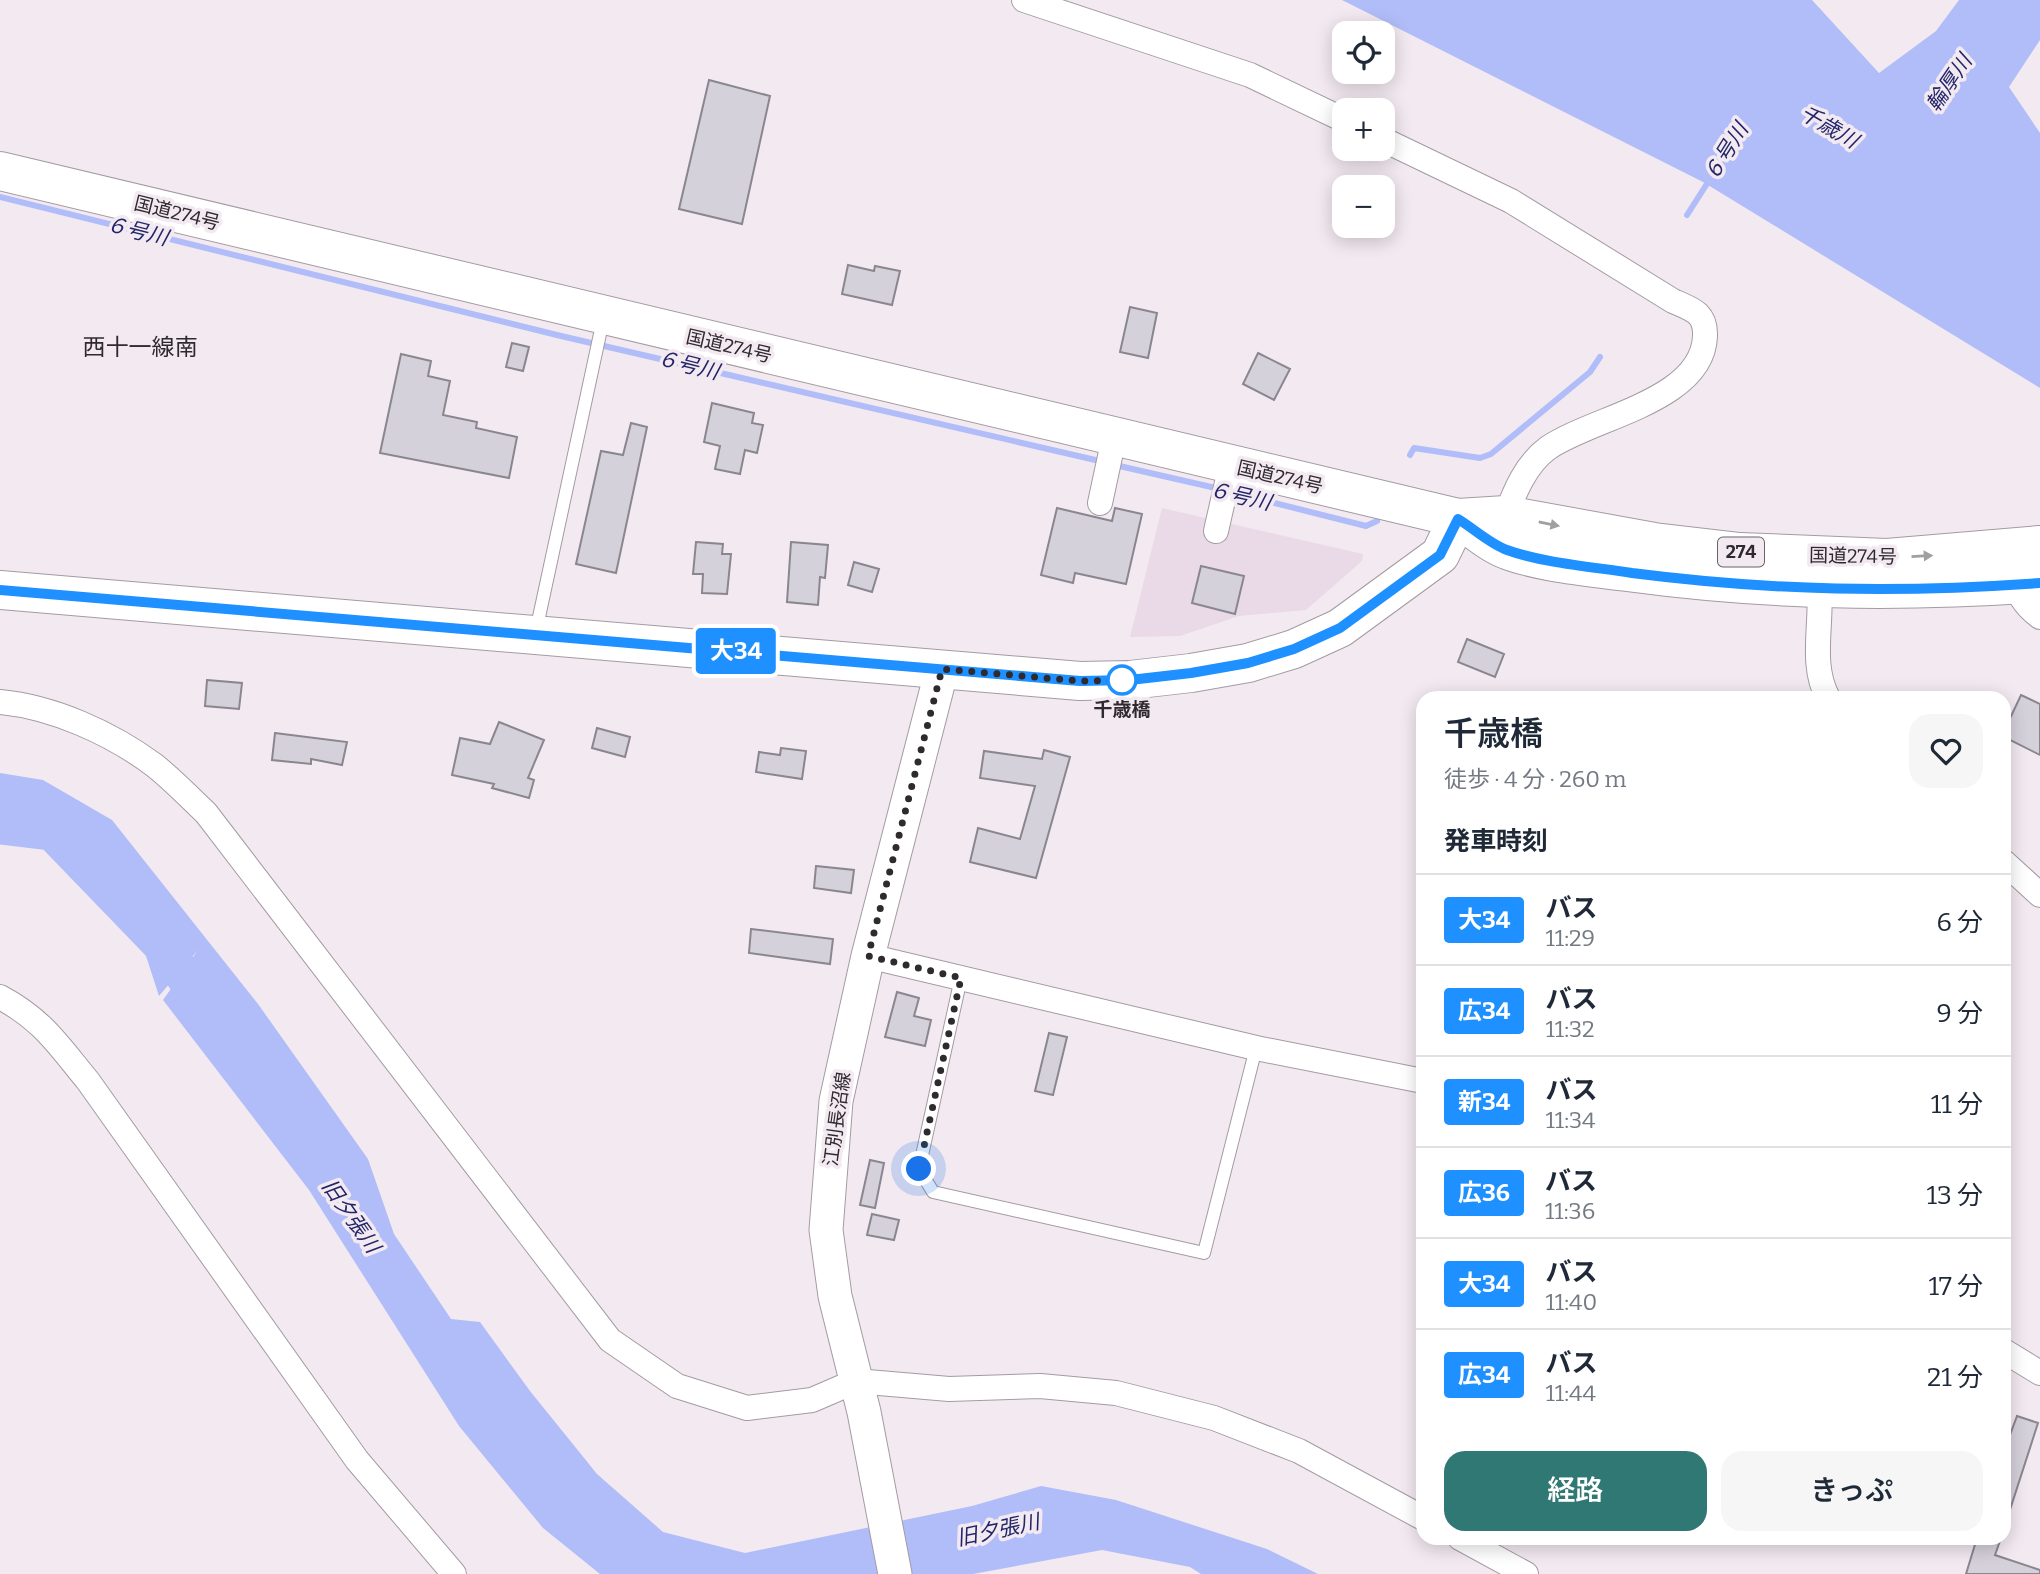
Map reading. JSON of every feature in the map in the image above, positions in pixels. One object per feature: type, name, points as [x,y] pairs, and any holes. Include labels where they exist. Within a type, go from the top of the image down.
[{"type":"main road","name":"国道274号","points":[[0,171],[602,322],[1230,471],[1458,519],[1506,515],[1654,542],[1741,552],[1818,573]]},
{"type":"main road","name":"国道274号","points":[[1458,519],[1506,550],[1573,564],[1658,576],[1818,573],[1887,558],[2026,562]]},
{"type":"main road","points":[[0,590],[1080,681],[1130,680],[1248,663],[1294,649],[1340,628],[1440,555],[1458,519]]},
{"type":"main road","name":"江別長沼線","points":[[895,1574],[860,1396],[835,1296],[826,1230],[836,1101],[868,956],[942,669]]},
{"type":"street","points":[[1024,0],[1250,75],[1332,114]]},
{"type":"street","points":[[1395,145],[1511,201],[1702,317],[1705,345],[1692,372],[1660,397],[1562,439],[1544,450],[1518,482],[1506,515]]},
{"type":"street","points":[[1100,503],[1113,444]]},
{"type":"street","points":[[1216,531],[1230,471]]},
{"type":"street","points":[[2026,562],[2027,608],[2040,617]]},
{"type":"street","points":[[1818,573],[1818,655],[1820,683],[1824,691]]},
{"type":"street","points":[[0,702],[25,704],[92,729],[154,765],[206,813],[610,1340],[677,1386],[747,1408],[860,1396],[1041,1386],[1116,1393],[1214,1418],[1299,1451],[1416,1514]]},
{"type":"street","points":[[2011,868],[2040,895]]},
{"type":"street","points":[[868,956],[1256,1048],[1416,1080]]},
{"type":"street","points":[[0,998],[25,1010],[42,1024],[88,1081],[357,1460],[454,1574]]},
{"type":"street","points":[[2011,1355],[2040,1373]]},
{"type":"street","points":[[1473,1545],[1526,1574]]},
{"type":"lane","points":[[536,634],[602,322]]},
{"type":"lane","points":[[961,978],[919,1169],[933,1192],[1204,1253],[1256,1048]]},
{"type":"shaded area","points":[[1162,508],[1363,554],[1362,561],[1306,610],[1239,616],[1180,636],[1130,637]]},
{"type":"water","points":[[1342,0],[1812,0],[1879,73],[1936,31],[1959,0],[2040,0],[2040,40],[2009,87],[2040,133],[2040,388],[1703,182],[1395,27],[1395,21],[1384,21]]},
{"type":"water","points":[[0,773],[43,780],[112,820],[258,1004],[368,1159],[394,1234],[451,1319],[480,1322],[530,1391],[597,1474],[663,1532],[745,1553],[972,1506],[1041,1486],[1116,1500],[1267,1549],[1318,1574],[1201,1574],[1190,1567],[1102,1550],[973,1574],[600,1574],[543,1528],[459,1426],[309,1190],[163,1000],[198,950],[159,996],[124,888],[86,851],[0,834]]},
{"type":"building","points":[[709,80],[770,96],[742,224],[679,209]]},
{"type":"building","points":[[848,265],[874,271],[875,266],[900,271],[892,305],[842,294]]},
{"type":"building","points":[[1130,307],[1157,313],[1148,358],[1120,352]]},
{"type":"building","points":[[512,343],[529,347],[523,371],[506,367]]},
{"type":"building","points":[[1258,353],[1290,369],[1274,400],[1243,384]]},
{"type":"building","points":[[401,354],[431,361],[428,376],[450,381],[443,415],[477,422],[476,428],[517,437],[509,478],[380,453]]},
{"type":"building","points":[[712,403],[754,413],[752,423],[763,425],[757,453],[745,450],[740,474],[715,469],[720,446],[704,442]]},
{"type":"building","points":[[631,423],[647,427],[616,573],[576,564],[601,451],[623,455]]},
{"type":"building","points":[[1057,508],[1112,521],[1115,508],[1142,514],[1126,584],[1075,573],[1073,583],[1041,575]]},
{"type":"building","points":[[696,542],[723,544],[722,554],[731,554],[727,594],[702,593],[703,574],[693,574]]},
{"type":"building","points":[[791,542],[828,545],[825,578],[820,577],[818,605],[787,602]]},
{"type":"building","points":[[854,562],[879,569],[872,592],[848,585]]},
{"type":"building","points":[[1201,566],[1244,576],[1235,614],[1192,603]]},
{"type":"building","points":[[1467,639],[1504,654],[1495,677],[1458,662]]},
{"type":"building","points":[[207,680],[242,683],[239,709],[205,706]]},
{"type":"building","points":[[2021,695],[2040,704],[2040,755],[2011,740],[2011,716]]},
{"type":"building","points":[[499,722],[544,740],[528,778],[534,780],[529,798],[492,788],[494,784],[452,775],[460,738],[490,744]]},
{"type":"building","points":[[597,728],[630,737],[625,757],[592,748]]},
{"type":"building","points":[[275,733],[347,742],[342,765],[311,759],[311,764],[272,760]]},
{"type":"building","points":[[781,748],[806,751],[802,779],[756,772],[759,752],[780,755]]},
{"type":"building","points":[[1044,750],[1070,757],[1036,878],[970,862],[978,828],[1020,839],[1035,786],[980,778],[984,751],[1042,759]]},
{"type":"building","points":[[816,866],[854,870],[851,893],[814,888]]},
{"type":"building","points":[[751,929],[833,939],[830,964],[749,953]]},
{"type":"building","points":[[897,992],[919,998],[914,1016],[931,1020],[925,1046],[885,1037]]},
{"type":"building","points":[[1049,1033],[1067,1037],[1053,1095],[1035,1091]]},
{"type":"building","points":[[870,1160],[884,1163],[875,1208],[860,1205]]},
{"type":"building","points":[[872,1214],[899,1220],[894,1240],[867,1235]]},
{"type":"building","points":[[2017,1416],[2038,1423],[2011,1507],[2011,1432]]},
{"type":"building","points":[[1975,1545],[1999,1545],[1995,1555],[2040,1570],[2040,1574],[1966,1574]]},
{"type":"waterway","name":"６号川","points":[[1687,215],[1710,179]]},
{"type":"waterway","name":"６号川","points":[[0,197],[561,336],[1104,462]]},
{"type":"waterway","name":"６号川","points":[[1410,455],[1414,448],[1480,458],[1491,454],[1590,372],[1600,357]]},
{"type":"waterway","name":"６号川","points":[[1115,465],[1220,489]]},
{"type":"waterway","name":"６号川","points":[[1231,492],[1366,526],[1377,521]]},
{"type":"waterway","name":"旧夕張川","points":[[0,826],[52,832],[164,948],[210,1013]]},
{"type":"bus line","name":"大34","points":[[0,590],[1080,681],[1130,680],[1191,673],[1248,663],[1294,649],[1340,628],[1440,555],[1458,519],[1506,550],[1573,564],[1658,576],[1821,590],[1891,591],[2040,583]]},
{"type":"place","name":"千歳橋","points":[[1122,680]]},
{"type":"district","name":"西十一線南","points":[[140,347]]},
{"type":"route","points":[[919,1169],[961,978],[868,956],[942,669],[1080,681],[1130,680],[1122,680]]},
{"type":"water label","name":"輪厚川","points":[[1949,83]]},
{"type":"water label","name":"千歳川","points":[[1829,127]]}]
